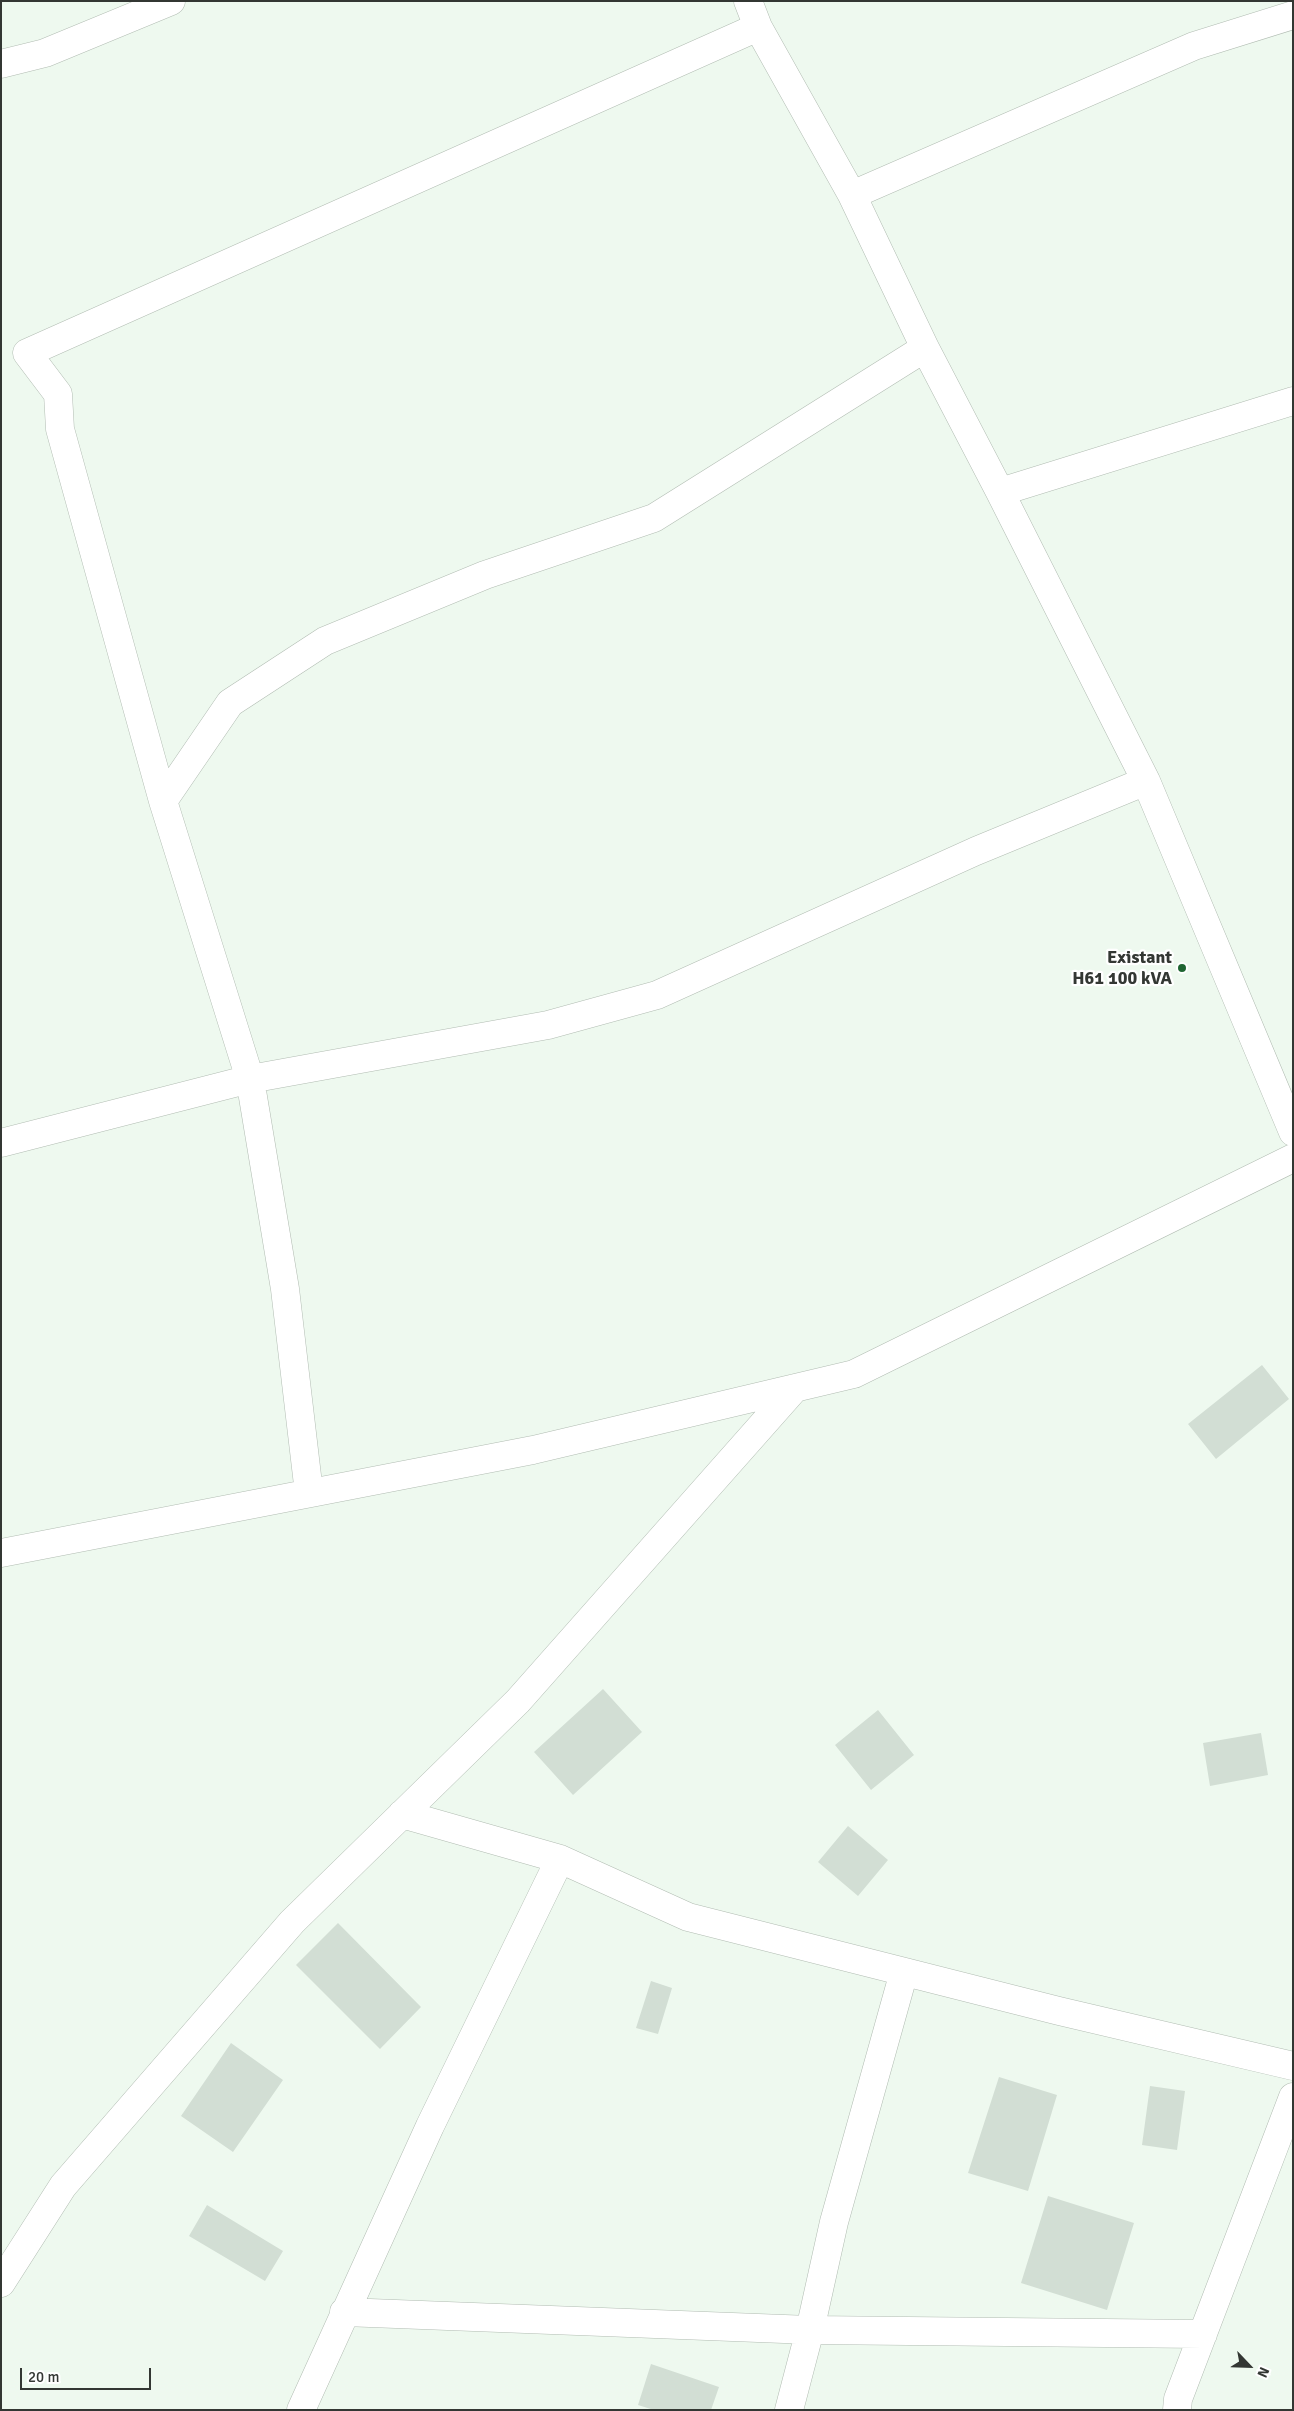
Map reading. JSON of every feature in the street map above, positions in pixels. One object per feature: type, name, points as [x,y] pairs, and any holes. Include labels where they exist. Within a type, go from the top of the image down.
[{"type":"street","points":[[1,64],[45,53],[171,1]]},
{"type":"street","points":[[748,1],[758,28],[852,195],[925,348],[1146,781],[1293,1132]]},
{"type":"street","points":[[852,195],[1194,46],[1293,14]]},
{"type":"street","points":[[309,1493],[285,1289],[250,1079],[164,801],[60,429],[58,394],[27,354],[758,28]]},
{"type":"street","points":[[164,801],[230,703],[325,641],[485,576],[654,518],[925,348]]},
{"type":"street","points":[[1000,492],[1289,407]]},
{"type":"street","points":[[1,1143],[250,1079],[548,1025],[658,995],[967,855],[1146,781]]},
{"type":"street","points":[[1,1553],[533,1450],[854,1374],[1293,1158]]},
{"type":"street","points":[[1,2283],[63,2186],[292,1922],[518,1701],[795,1388]]},
{"type":"street","points":[[402,1814],[560,1859],[688,1917],[904,1972],[1293,2066]]},
{"type":"street","points":[[301,2410],[344,2312],[560,1859]]},
{"type":"street","points":[[789,2410],[810,2330],[834,2222],[904,1972]]},
{"type":"street","points":[[1177,2410],[1178,2400],[1293,2097]]},
{"type":"street","points":[[344,2312],[810,2330],[1203,2334]]},
{"type":"building","points":[[1262,1365],[1289,1399],[1216,1459],[1188,1424]]},
{"type":"building","points":[[603,1689],[642,1732],[573,1795],[534,1752]]},
{"type":"building","points":[[878,1710],[914,1755],[871,1790],[835,1745]]},
{"type":"building","points":[[1261,1733],[1268,1775],[1210,1786],[1203,1743]]},
{"type":"building","points":[[848,1826],[888,1860],[858,1896],[818,1862]]},
{"type":"building","points":[[338,1923],[421,2007],[380,2049],[296,1965]]},
{"type":"building","points":[[651,1981],[672,1988],[658,2034],[636,2028]]},
{"type":"building","points":[[231,2043],[283,2080],[233,2152],[181,2116]]},
{"type":"building","points":[[999,2077],[1057,2095],[1028,2191],[968,2173]]},
{"type":"building","points":[[1150,2086],[1185,2091],[1177,2150],[1142,2145]]},
{"type":"building","points":[[1048,2196],[1134,2223],[1107,2310],[1021,2283]]},
{"type":"building","points":[[207,2205],[283,2251],[265,2281],[189,2236]]},
{"type":"building","points":[[651,2364],[719,2387],[711,2410],[654,2410],[638,2405]]},
{"type":"place","name":"Existant H61 100 kVA","points":[[1182,968]]}]
